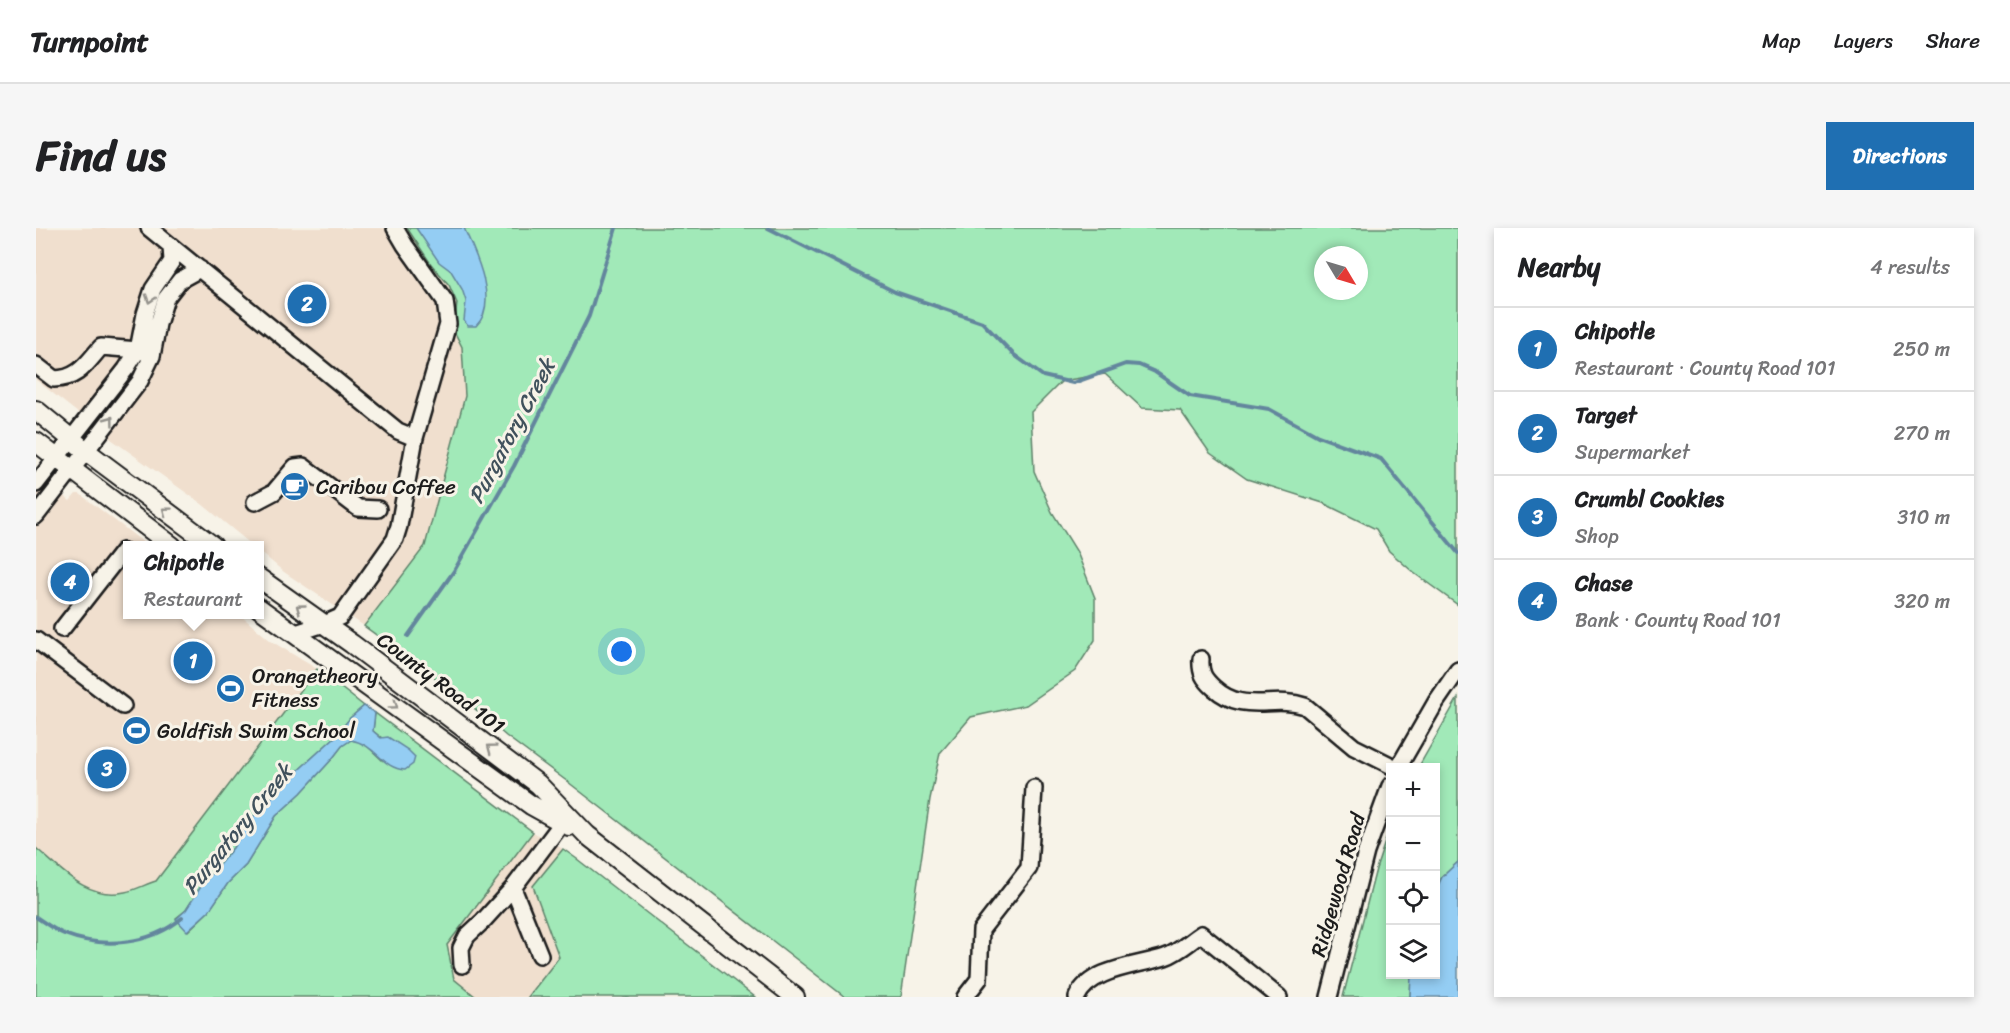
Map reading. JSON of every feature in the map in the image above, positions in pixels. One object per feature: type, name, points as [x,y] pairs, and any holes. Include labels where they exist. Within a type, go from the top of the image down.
[{"type":"main road","points":[[36,410],[206,541]]},
{"type":"main road","points":[[36,442],[166,541]]},
{"type":"main road","name":"County Road 101","points":[[264,582],[538,784],[565,818],[795,997]]},
{"type":"main road","name":"County Road 101","points":[[264,611],[531,805],[565,818]]},
{"type":"street","points":[[149,228],[399,431],[415,438]]},
{"type":"street","points":[[296,633],[340,617],[395,539],[415,438],[448,324],[445,301],[395,228]]},
{"type":"street","points":[[36,516],[72,469],[79,445],[138,350],[153,289],[172,261],[171,247]]},
{"type":"street","points":[[36,484],[56,458],[79,445],[140,381],[152,356],[166,298],[180,280],[200,269]]},
{"type":"street","points":[[36,365],[54,379],[67,379],[82,369],[101,347],[138,350],[152,356]]},
{"type":"street","points":[[255,502],[274,492],[294,467],[303,466],[358,508],[378,508]]},
{"type":"street","points":[[62,629],[123,551]]},
{"type":"street","points":[[36,640],[123,706]]},
{"type":"street","points":[[1201,659],[1202,676],[1221,695],[1235,702],[1250,704],[1285,702],[1305,706],[1354,747],[1387,763]]},
{"type":"street","points":[[1400,763],[1458,670]]},
{"type":"street","points":[[965,997],[979,979],[981,930],[1029,868],[1034,788]]},
{"type":"street","name":"Ridgewood Road","points":[[1329,997],[1366,852],[1386,797]]},
{"type":"street","points":[[462,965],[461,948],[467,936],[513,888],[565,818]]},
{"type":"street","points":[[513,888],[540,955]]},
{"type":"street","points":[[1077,997],[1081,988],[1091,980],[1116,970],[1167,957],[1201,934],[1279,997]]},
{"type":"shaded area","points":[[36,228],[468,228],[489,303],[425,546],[364,626],[284,572],[264,555],[264,541],[247,541],[202,504],[111,439],[36,380]]},
{"type":"shaded area","points":[[36,474],[70,501],[76,494],[80,494],[142,541],[123,541],[123,619],[245,619],[271,641],[317,669],[156,881],[125,892],[96,893],[76,883],[36,848]]},
{"type":"shaded area","points":[[533,832],[563,849],[533,886],[559,957],[528,997],[476,997],[454,980],[447,945]]},
{"type":"green space","points":[[407,228],[1458,228],[1458,605],[1414,573],[1389,551],[1376,529],[1323,503],[1247,479],[1210,453],[1180,410],[1142,408],[1105,374],[1062,381],[1031,412],[1034,471],[1052,512],[1077,552],[1095,598],[1095,640],[1075,671],[1026,705],[971,717],[940,753],[930,799],[901,997],[845,997],[506,736],[459,695],[364,626],[425,546],[465,396],[462,347],[454,331],[457,303],[449,285],[431,264]]},
{"type":"green space","points":[[317,669],[364,706],[248,822],[233,848],[202,885],[186,910],[176,918],[188,931],[209,911],[228,883],[246,865],[276,816],[301,793],[342,746],[351,740],[363,742],[382,760],[382,738],[373,731],[375,713],[533,832],[447,945],[454,979],[476,997],[36,997],[36,848],[76,881],[99,892],[125,892],[156,881]]},
{"type":"green space","points":[[1458,698],[1458,862],[1440,881],[1440,763],[1421,763]]},
{"type":"green space","points":[[1386,839],[1386,979],[1411,979],[1410,997],[1343,997]]},
{"type":"green space","points":[[563,849],[755,997],[528,997],[559,957],[533,886]]},
{"type":"water","points":[[416,228],[464,228],[479,263],[486,291],[483,316],[476,326],[468,326],[464,321],[466,301],[462,289],[451,271],[439,262]]},
{"type":"water","points":[[364,706],[375,713],[373,731],[381,738],[388,737],[408,750],[415,757],[413,764],[405,770],[397,768],[367,747],[351,740],[342,746],[301,793],[276,816],[246,865],[228,883],[209,911],[187,931],[176,919],[186,910],[202,885],[233,848],[248,822]]},
{"type":"water","points":[[1458,862],[1458,997],[1410,997],[1411,979],[1440,979],[1440,881]]},
{"type":"waterway","name":"Purgatory Creek","points":[[408,636],[454,571],[514,466],[589,316],[616,228]]},
{"type":"waterway","name":"Purgatory Creek","points":[[768,228],[895,292],[982,322],[1013,354],[1043,376],[1073,383],[1126,364],[1139,365],[1155,372],[1190,396],[1269,409],[1318,436],[1381,459],[1458,553]]},
{"type":"waterway","name":"Purgatory Creek","points":[[36,917],[64,934],[94,942],[110,943],[126,942],[156,934],[182,918]]},
{"type":"place","name":"Target","points":[[307,304]]},
{"type":"place","name":"Caribou Coffee","points":[[295,487]]},
{"type":"place","name":"Chase","points":[[70,582]]},
{"type":"place","name":"Chipotle","points":[[193,661]]},
{"type":"place","name":"Orangetheory Fitness","points":[[231,688]]},
{"type":"place","name":"Goldfish Swim School","points":[[136,731]]},
{"type":"place","name":"Crumbl Cookies","points":[[107,769]]}]
